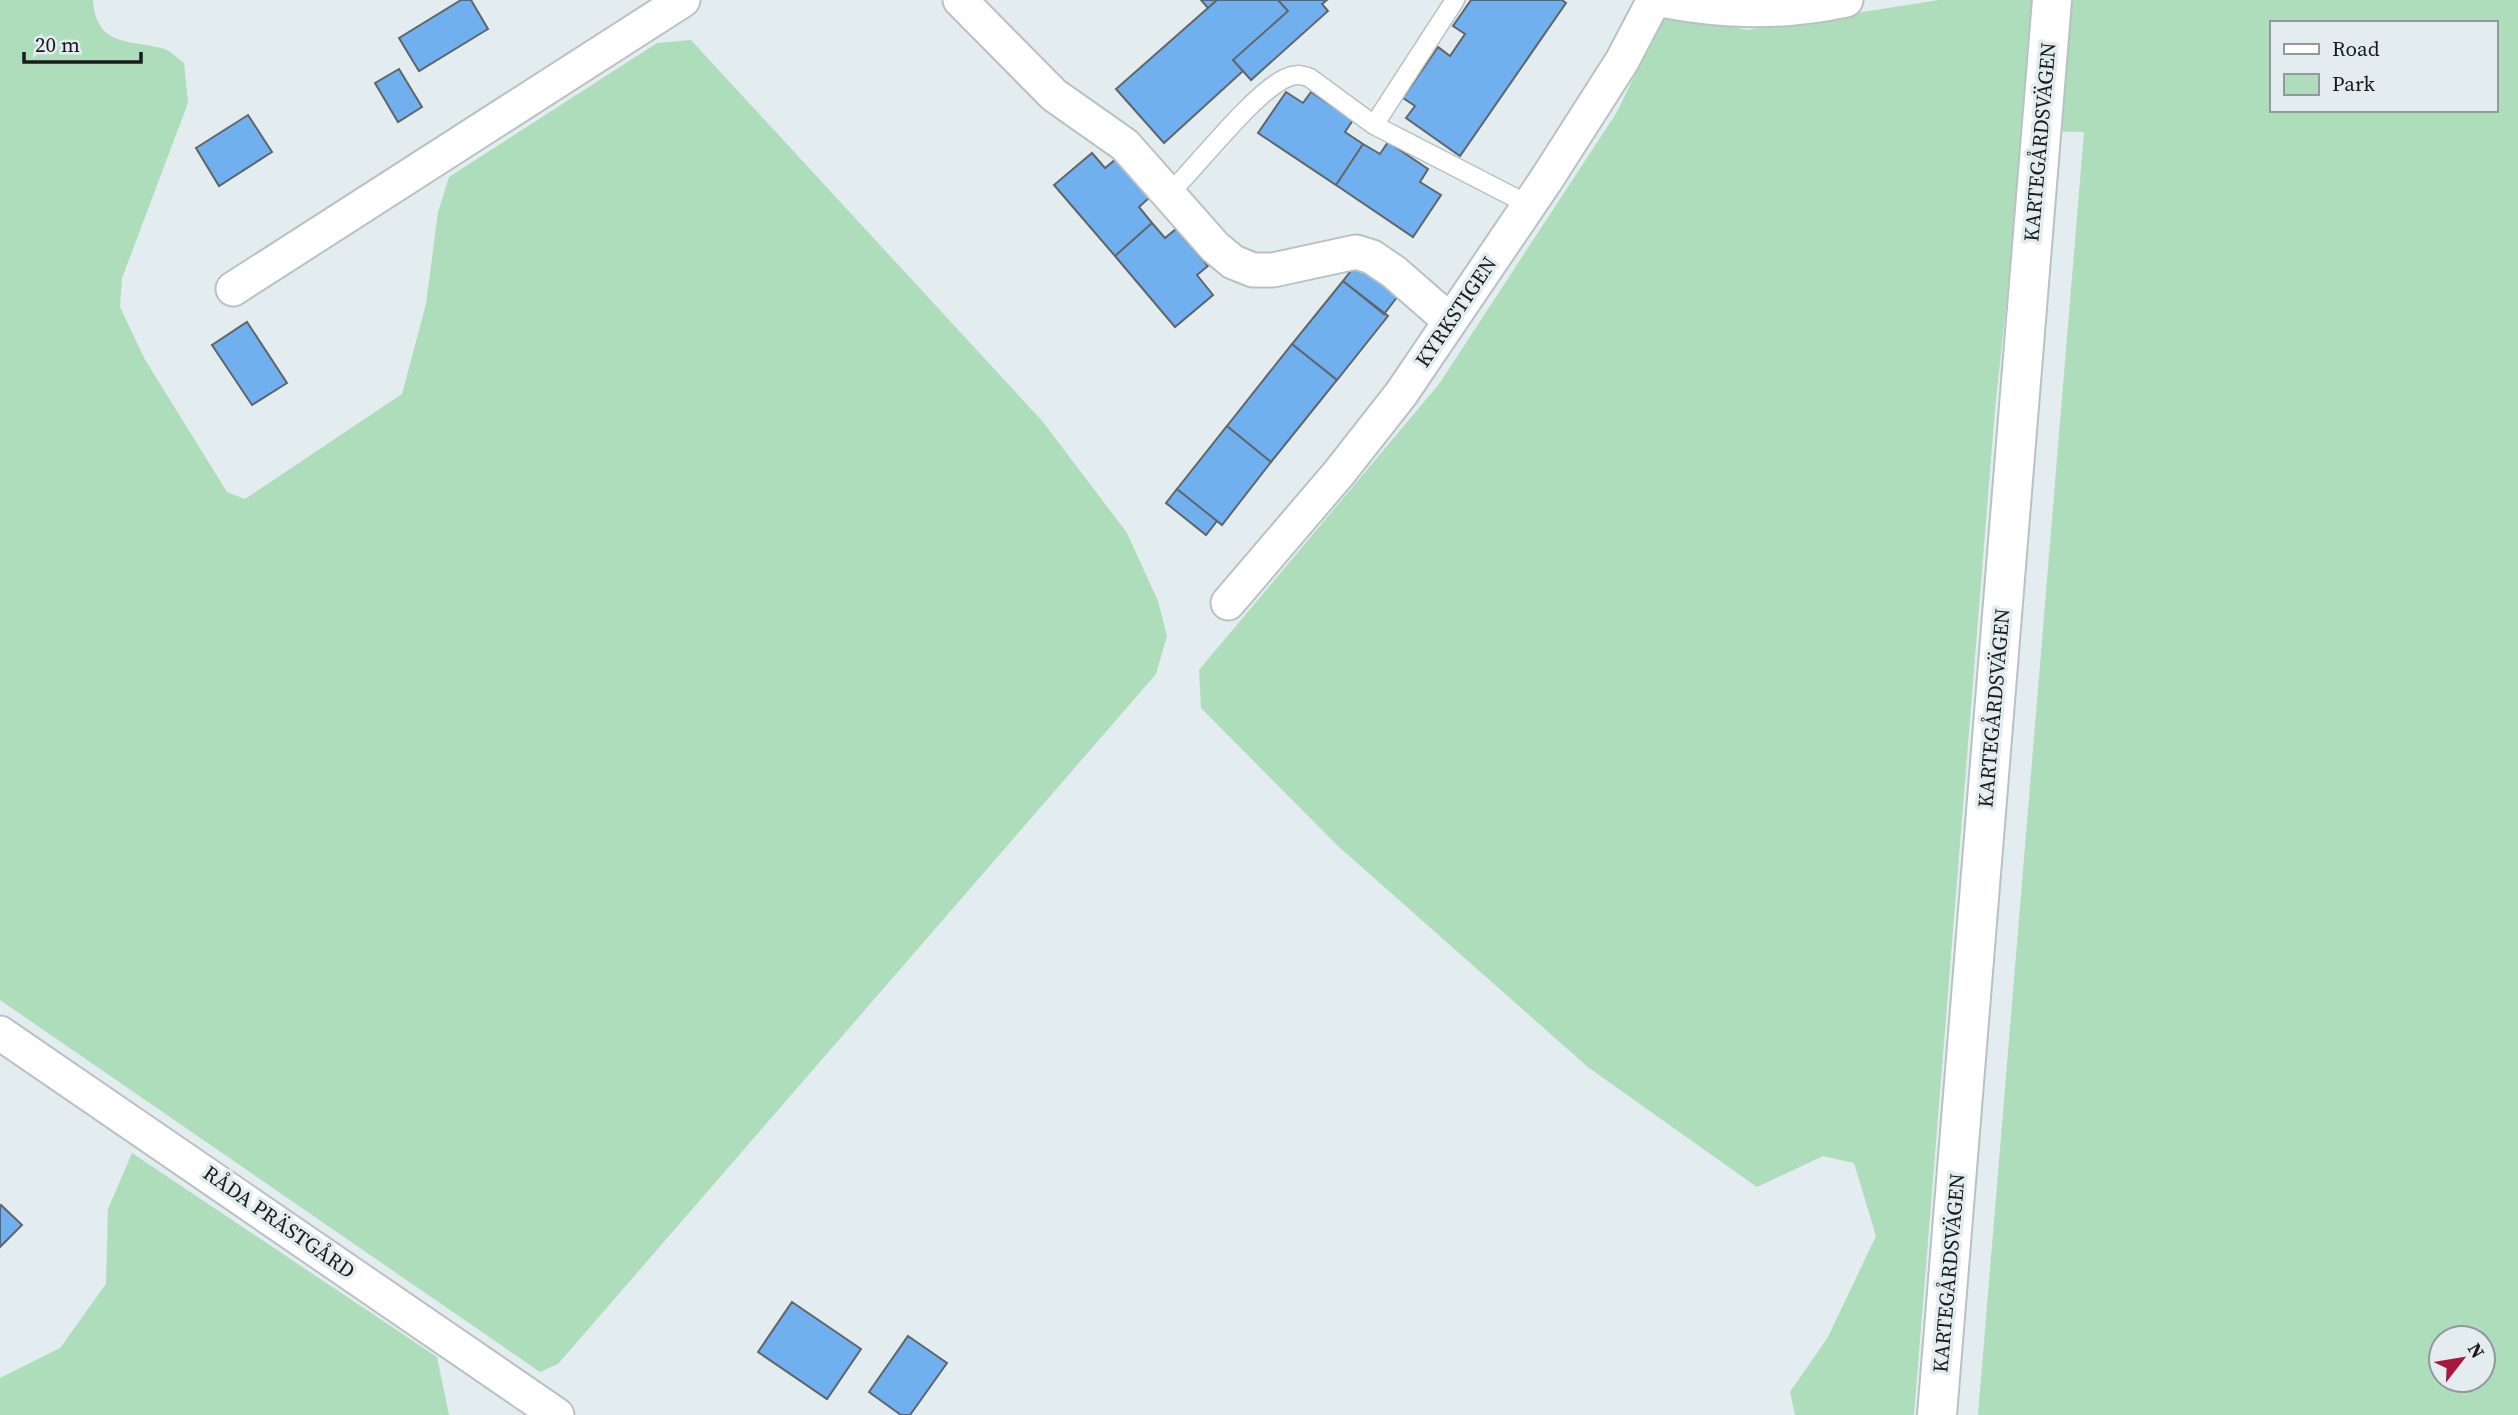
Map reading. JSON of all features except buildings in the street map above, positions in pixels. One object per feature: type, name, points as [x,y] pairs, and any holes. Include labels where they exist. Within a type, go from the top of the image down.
[{"type":"street","points":[[233,289],[683,0]]},
{"type":"street","points":[[960,0],[1054,95],[1125,145],[1215,247],[1233,262],[1253,270],[1273,270],[1356,252],[1372,257],[1394,272],[1450,321]]},
{"type":"street","name":"KYRKSTIGEN","points":[[1228,603],[1346,464],[1401,394],[1529,205],[1622,61],[1654,0]]},
{"type":"street","points":[[1660,0],[1727,11],[1804,8],[1846,0]]},
{"type":"street","name":"KARTEGÅRDSVÄGEN","points":[[1937,1415],[2052,0]]},
{"type":"street","name":"RÅDA PRÄSTGÅRD","points":[[0,1032],[557,1415]]},
{"type":"lane","points":[[1374,125],[1455,0]]},
{"type":"lane","points":[[1170,194],[1264,93],[1301,74],[1374,125],[1529,205]]},
{"type":"green space","points":[[0,0],[93,0],[95,15],[107,33],[126,41],[164,49],[184,63],[188,103],[122,278],[120,307],[144,358],[227,492],[245,499],[402,394],[426,304],[438,212],[449,177],[657,43],[691,40],[1043,422],[1127,533],[1158,601],[1167,636],[1156,674],[558,1364],[540,1372],[0,1000]]},
{"type":"green space","points":[[1939,0],[2518,0],[2518,1415],[1978,1415],[2084,132],[2025,131],[1995,409],[1914,1415],[1795,1415],[1790,1392],[1828,1337],[1876,1236],[1854,1163],[1823,1156],[1757,1187],[1589,1068],[1339,847],[1201,708],[1199,670],[1439,384],[1617,112],[1665,13],[1748,30]]},
{"type":"green space","points":[[132,1153],[437,1357],[449,1415],[0,1415],[0,1378],[60,1348],[106,1284],[108,1209]]}]
